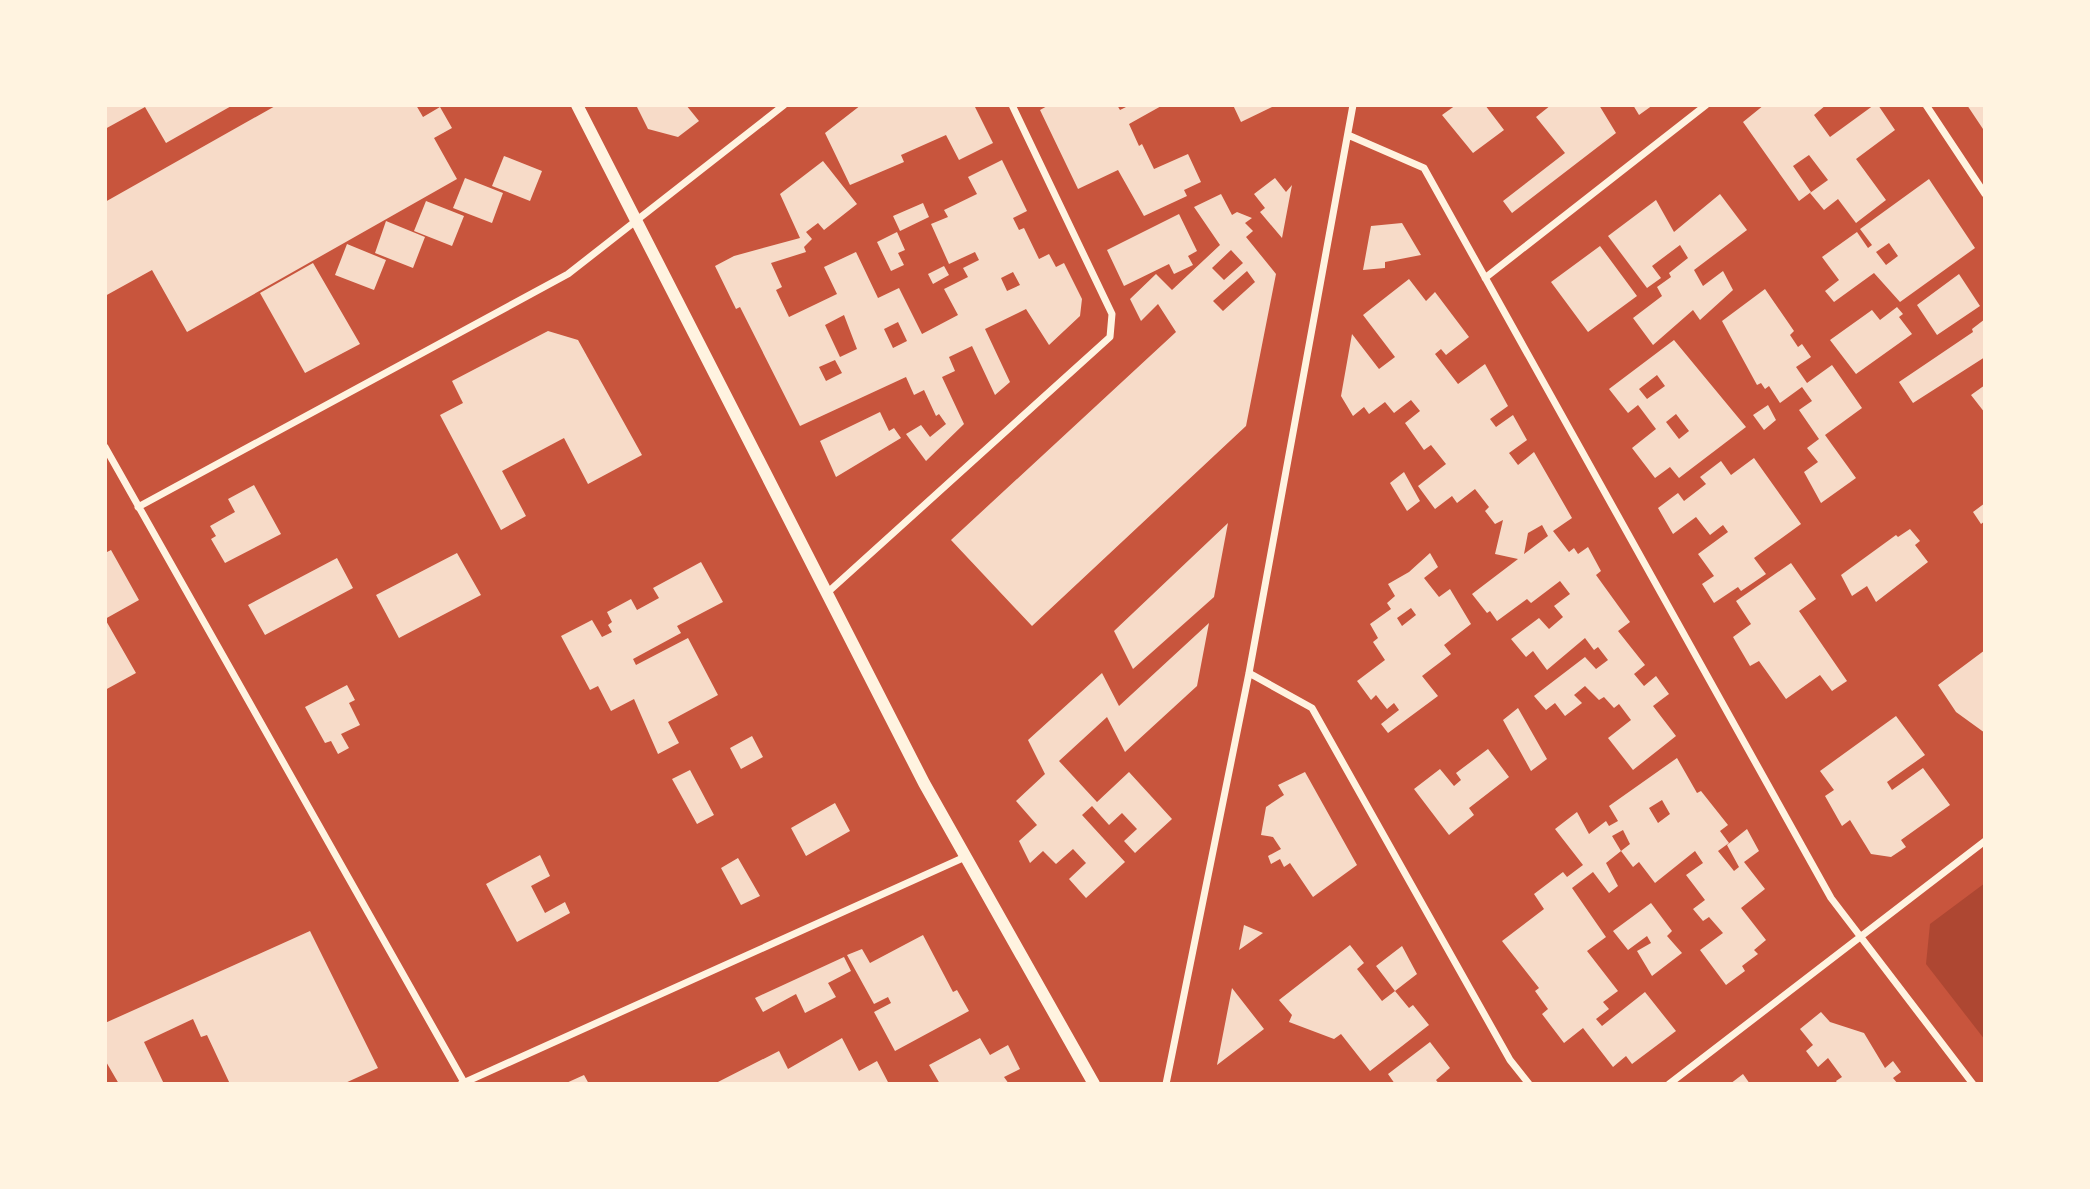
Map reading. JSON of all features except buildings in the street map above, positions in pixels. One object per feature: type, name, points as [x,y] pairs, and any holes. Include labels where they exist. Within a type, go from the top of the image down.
[{"type":"street","points":[[577,105],[965,857],[1094,1084]]},
{"type":"street","points":[[138,507],[569,274],[784,105]]},
{"type":"street","points":[[827,593],[1110,337],[1112,314],[1012,105]]},
{"type":"street","points":[[1166,1084],[1249,673],[1353,105]]},
{"type":"street","points":[[1485,278],[1706,105]]},
{"type":"street","points":[[1926,105],[1985,194]]},
{"type":"street","points":[[1348,135],[1424,168],[1831,898],[1973,1084]]},
{"type":"street","points":[[105,447],[463,1083],[965,857]]},
{"type":"street","points":[[1249,673],[1312,708],[1510,1060],[1529,1084]]},
{"type":"street","points":[[1670,1084],[1985,841]]},
{"type":"shaded area","points":[[1985,883],[1985,1040],[1926,964],[1930,924]]}]
